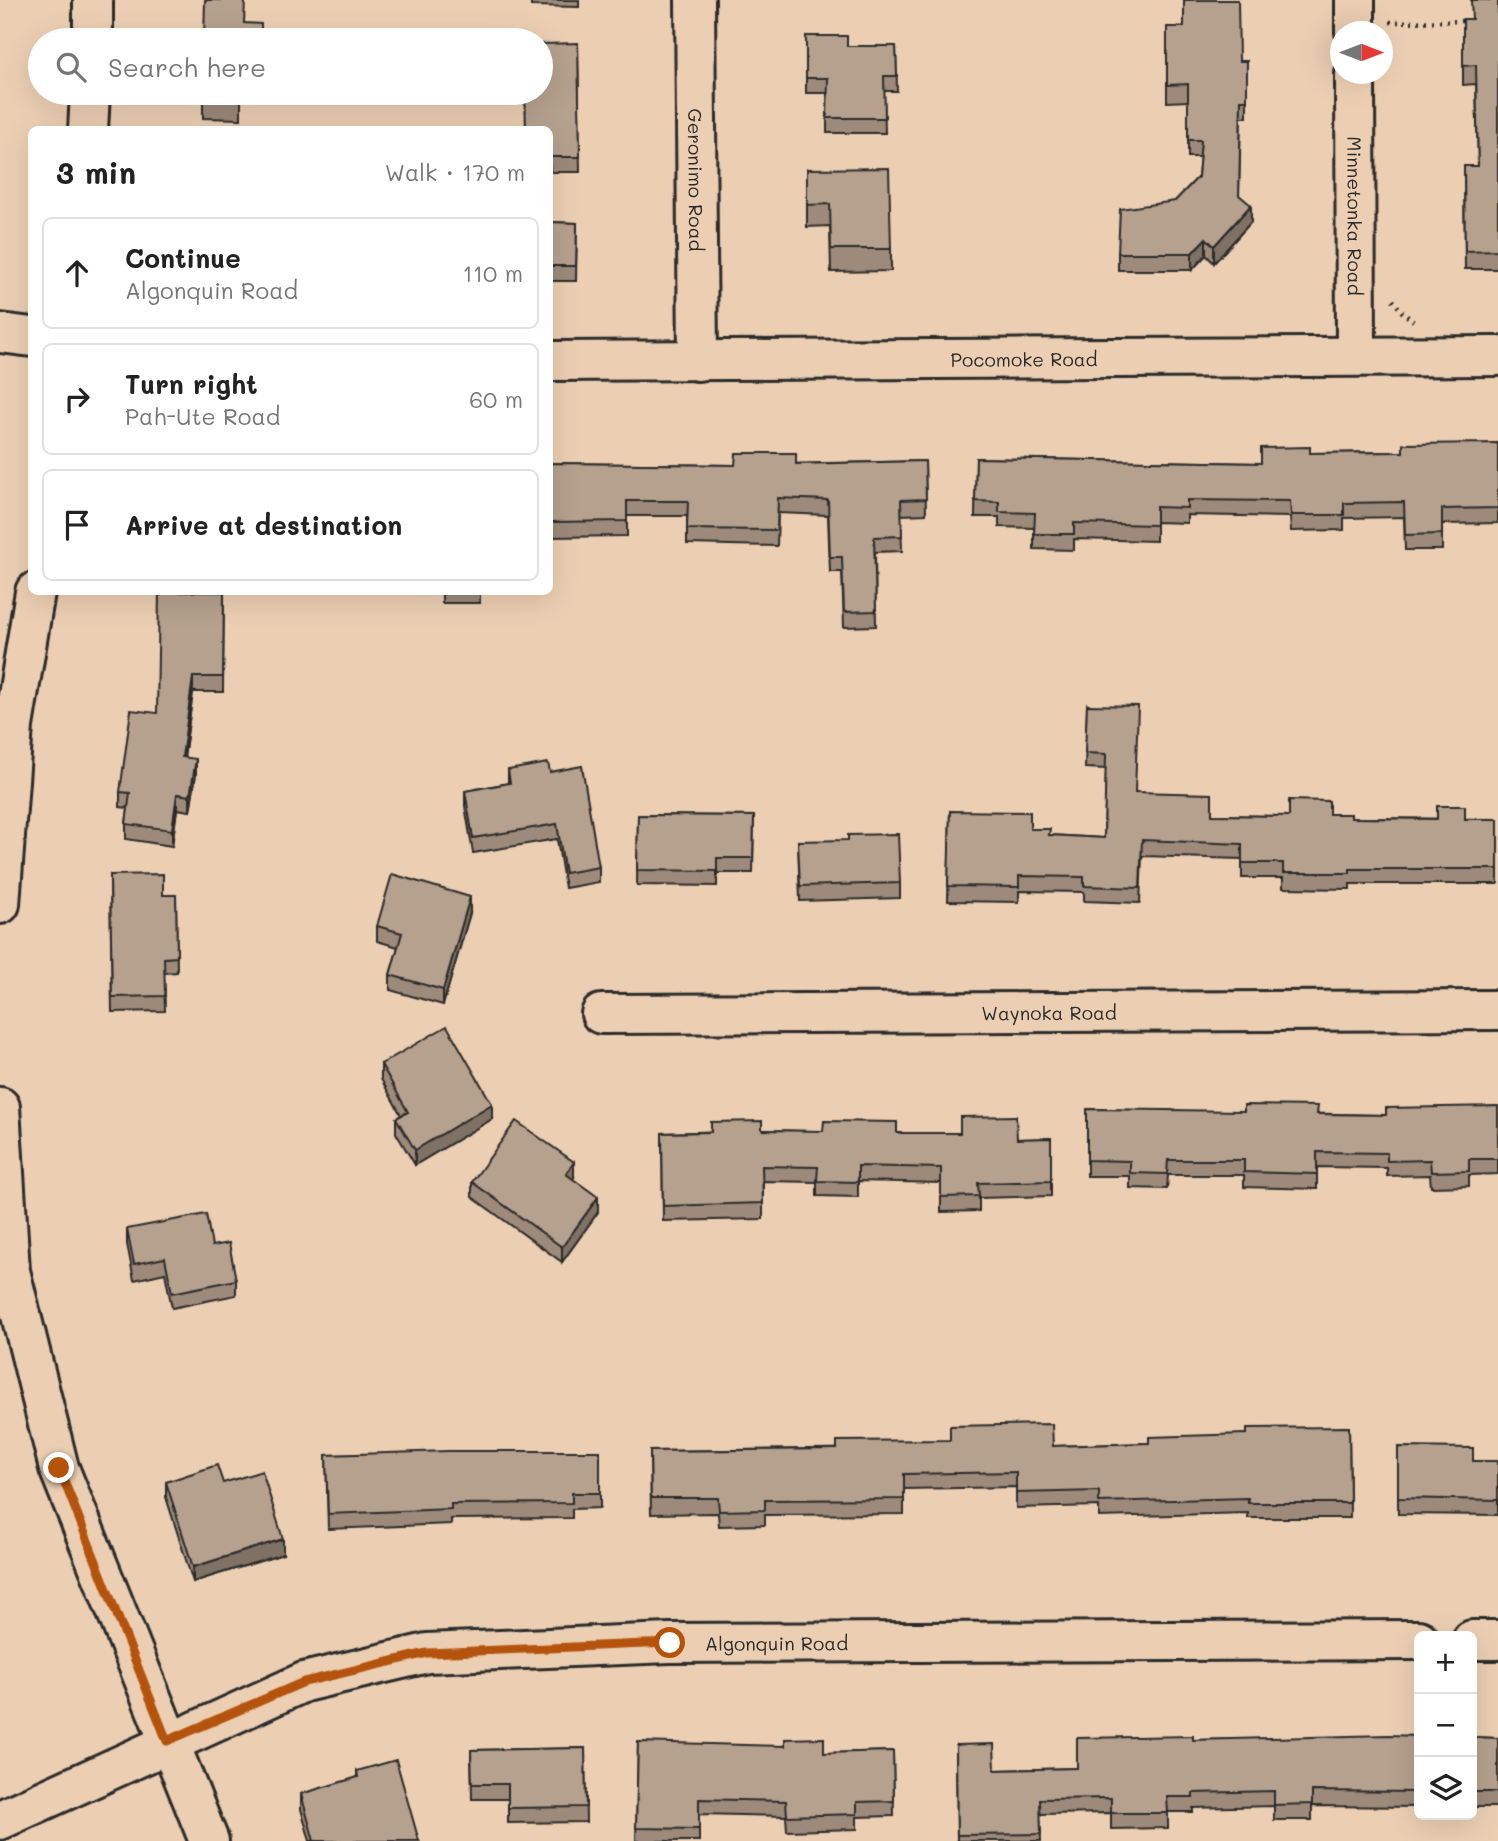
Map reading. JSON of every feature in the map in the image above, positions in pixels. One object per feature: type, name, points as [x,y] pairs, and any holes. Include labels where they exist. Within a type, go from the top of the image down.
[{"type":"street","points":[[93,0],[93,28]]},
{"type":"street","name":"Geronimo Road","points":[[695,0],[698,361]]},
{"type":"street","name":"Minnetonka Road","points":[[1355,84],[1356,356]]},
{"type":"street","points":[[88,126],[89,105]]},
{"type":"street","points":[[0,333],[28,336]]},
{"type":"street","name":"Pocomoke Road","points":[[553,361],[1498,356]]},
{"type":"street","points":[[0,904],[13,726],[35,595]]},
{"type":"street","name":"Waynoka Road","points":[[601,1013],[1498,1010]]},
{"type":"street","points":[[0,1107],[10,1270],[59,1468],[209,1841]]},
{"type":"street","name":"Algonquin Road","points":[[0,1819],[167,1741],[304,1682],[427,1653],[670,1643],[1414,1640]]},
{"type":"street","points":[[1477,1640],[1498,1640]]},
{"type":"path","points":[[1355,18],[1472,21]]},
{"type":"path","points":[[1387,290],[1402,313],[1423,328]]},
{"type":"building","points":[[205,0],[245,0],[244,23],[261,24],[261,28],[204,28]]},
{"type":"building","points":[[1184,0],[1238,0],[1239,61],[1247,61],[1247,100],[1241,100],[1239,195],[1251,205],[1214,246],[1206,238],[1192,253],[1118,253],[1120,209],[1175,201],[1198,177],[1201,140],[1188,140],[1188,84],[1167,85],[1167,27],[1184,27]]},
{"type":"building","points":[[1471,0],[1498,0],[1498,250],[1465,251],[1464,166],[1478,166],[1476,65],[1463,66],[1463,19],[1472,19]]},
{"type":"building","points":[[806,36],[847,36],[847,46],[896,46],[897,76],[884,76],[885,118],[827,118],[828,78],[806,78]]},
{"type":"building","points":[[578,43],[580,157],[553,157],[553,126],[526,126],[525,105],[553,105],[553,44]]},
{"type":"building","points":[[889,168],[891,249],[831,249],[830,204],[807,205],[807,169]]},
{"type":"building","points":[[553,222],[577,223],[576,266],[553,266]]},
{"type":"building","points":[[1498,443],[1498,508],[1442,509],[1442,534],[1405,535],[1404,502],[1344,503],[1344,515],[1291,515],[1290,501],[1187,500],[1187,508],[1156,507],[1156,525],[1074,523],[1074,534],[1034,534],[1035,513],[999,512],[999,502],[975,501],[976,458],[1261,463],[1261,448],[1310,447],[1310,453],[1403,452],[1403,444]]},
{"type":"building","points":[[736,453],[796,453],[796,464],[925,461],[926,499],[901,500],[902,536],[874,537],[876,611],[844,612],[842,557],[830,557],[828,500],[778,498],[777,530],[687,529],[688,501],[627,501],[627,521],[553,522],[553,463],[735,465]]},
{"type":"building","points":[[159,595],[224,595],[223,677],[193,677],[182,757],[196,759],[190,796],[177,794],[172,830],[126,824],[130,793],[120,792],[131,710],[157,713]]},
{"type":"building","points":[[1087,705],[1138,706],[1135,792],[1212,794],[1212,815],[1289,816],[1289,800],[1329,801],[1329,814],[1351,814],[1351,818],[1437,819],[1437,806],[1465,806],[1465,819],[1498,819],[1498,869],[1350,869],[1350,873],[1283,873],[1283,863],[1242,863],[1242,844],[1142,840],[1140,888],[1084,886],[1084,877],[1019,876],[1019,887],[948,886],[950,811],[1030,812],[1030,829],[1050,829],[1049,835],[1104,838],[1106,754],[1085,753]]},
{"type":"building","points":[[548,763],[550,772],[582,766],[599,867],[565,873],[557,824],[473,838],[465,791],[510,783],[508,770]]},
{"type":"building","points":[[638,815],[754,816],[753,858],[717,858],[717,871],[637,870]]},
{"type":"building","points":[[898,834],[900,883],[800,886],[798,841],[848,840],[848,835]]},
{"type":"building","points":[[163,874],[163,895],[176,895],[177,957],[164,958],[165,996],[112,997],[110,875]]},
{"type":"building","points":[[392,874],[470,897],[443,990],[390,975],[402,933],[377,926]]},
{"type":"building","points":[[447,1026],[492,1104],[415,1150],[396,1118],[408,1112],[381,1064]]},
{"type":"building","points":[[1244,1105],[1318,1106],[1317,1114],[1386,1115],[1386,1108],[1498,1106],[1498,1159],[1469,1159],[1469,1171],[1431,1172],[1430,1160],[1387,1161],[1387,1153],[1317,1152],[1317,1174],[1244,1172],[1244,1160],[1168,1160],[1167,1174],[1130,1173],[1130,1161],[1087,1160],[1087,1109],[1244,1111]]},
{"type":"building","points":[[1016,1116],[1017,1139],[1051,1138],[1051,1181],[978,1183],[979,1196],[941,1197],[941,1168],[858,1166],[858,1182],[817,1181],[818,1167],[762,1166],[763,1203],[663,1206],[662,1133],[711,1132],[711,1122],[762,1121],[762,1130],[823,1131],[824,1121],[897,1122],[897,1133],[960,1133],[960,1117]]},
{"type":"building","points":[[516,1121],[574,1162],[566,1174],[598,1197],[562,1247],[472,1182]]},
{"type":"building","points":[[206,1214],[212,1246],[229,1243],[236,1280],[172,1293],[165,1258],[134,1264],[127,1229]]},
{"type":"building","points":[[1052,1424],[1053,1446],[1149,1443],[1149,1437],[1247,1434],[1247,1428],[1349,1427],[1350,1503],[1248,1503],[1248,1498],[1099,1502],[1099,1491],[1016,1493],[1016,1472],[904,1474],[904,1499],[765,1500],[765,1510],[719,1511],[718,1498],[651,1498],[650,1451],[837,1449],[837,1441],[950,1440],[950,1426]]},
{"type":"building","points":[[1398,1447],[1473,1448],[1473,1461],[1498,1461],[1498,1500],[1398,1498]]},
{"type":"building","points":[[449,1451],[600,1451],[600,1493],[572,1493],[572,1503],[451,1504],[451,1509],[328,1514],[326,1455]]},
{"type":"building","points":[[217,1465],[223,1483],[262,1471],[283,1539],[193,1567],[166,1482]]},
{"type":"building","points":[[1193,1736],[1193,1740],[1414,1736],[1414,1792],[1312,1791],[1312,1804],[1274,1805],[1274,1791],[1193,1793],[1193,1797],[1167,1797],[1168,1813],[1111,1813],[1111,1798],[1040,1799],[1041,1834],[957,1835],[956,1745],[994,1744],[995,1770],[1077,1768],[1077,1738]]},
{"type":"building","points":[[1477,1737],[1498,1738],[1498,1792],[1477,1792]]},
{"type":"building","points":[[824,1738],[824,1753],[893,1751],[894,1801],[857,1802],[857,1814],[787,1816],[786,1801],[699,1799],[699,1829],[636,1828],[638,1742],[785,1746],[785,1739]]},
{"type":"building","points":[[585,1748],[586,1807],[508,1808],[508,1784],[472,1784],[471,1750]]},
{"type":"building","points":[[396,1760],[419,1841],[314,1841],[301,1794],[358,1777],[357,1771]]},
{"type":"route","points":[[59,1468],[167,1741],[304,1682],[427,1653],[670,1643]]}]
